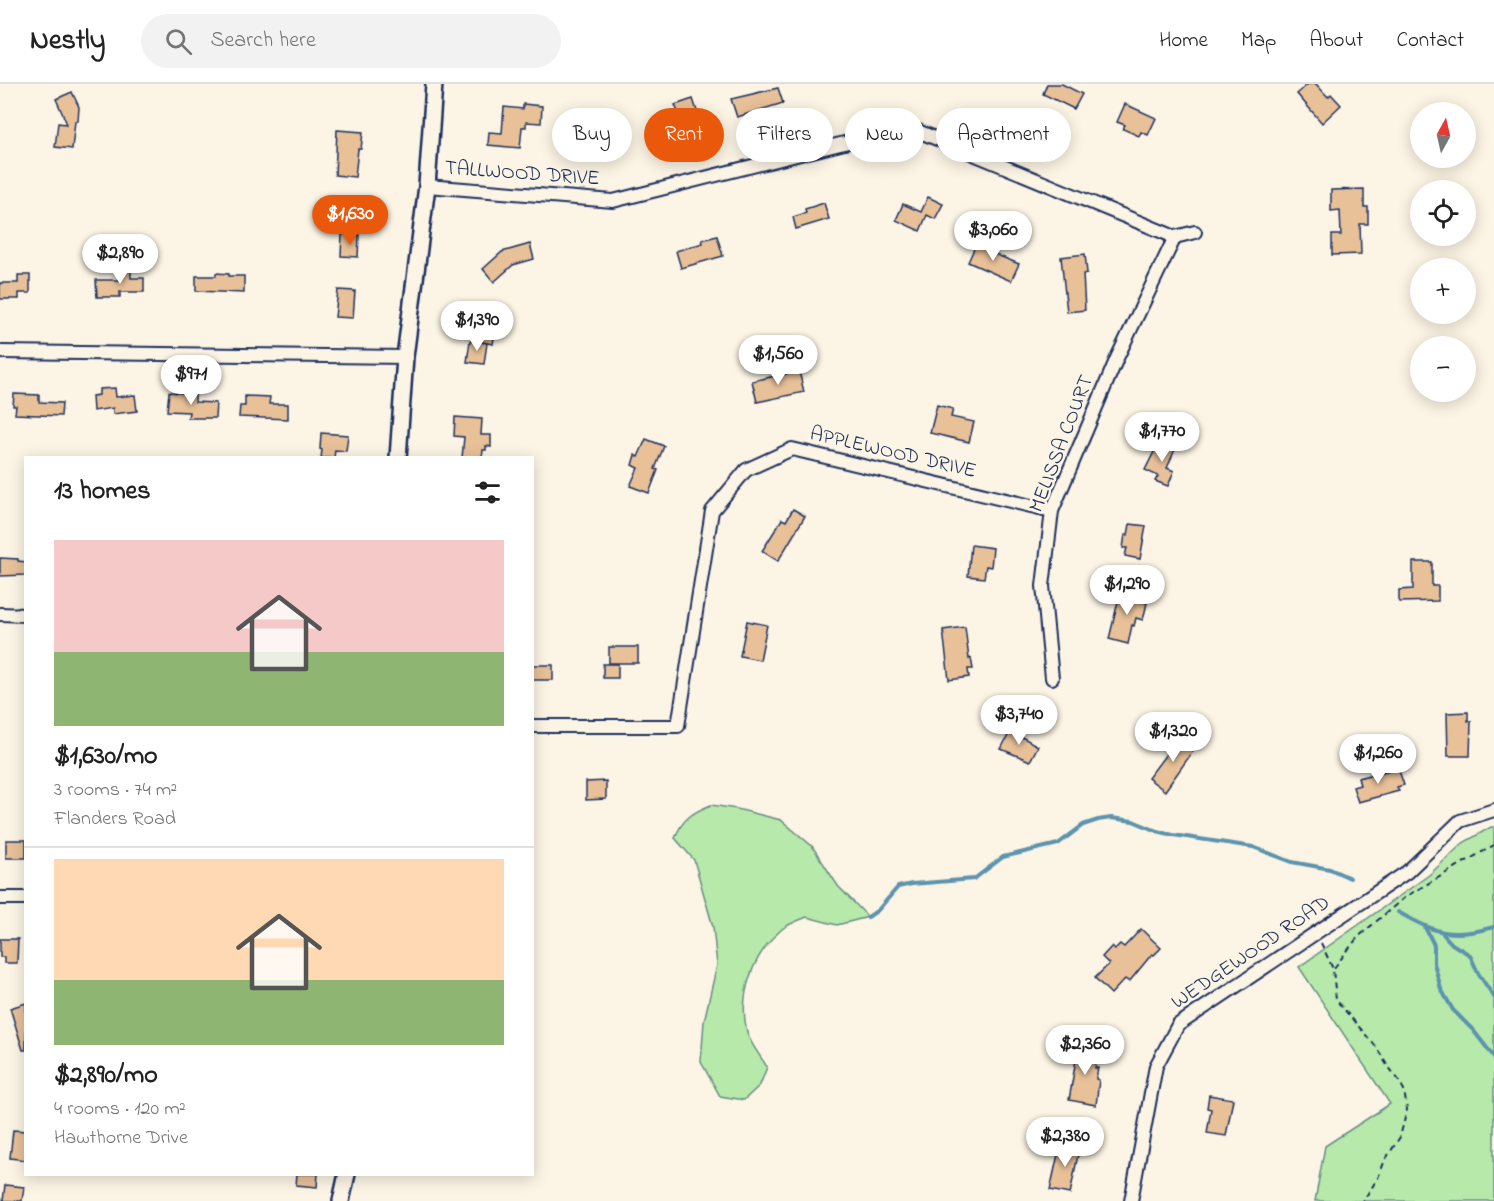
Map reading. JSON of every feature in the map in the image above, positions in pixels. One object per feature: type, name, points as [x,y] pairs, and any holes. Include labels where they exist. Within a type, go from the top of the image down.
[{"type":"street","points":[[398,456],[405,357],[427,186],[434,84]]},
{"type":"street","name":"TALLWOOD DRIVE","points":[[427,186],[613,201],[908,127],[1175,237]]},
{"type":"street","points":[[1175,237],[1195,232]]},
{"type":"street","name":"MELISSA COURT","points":[[1052,678],[1043,586],[1052,511],[1117,358],[1175,237]]},
{"type":"street","points":[[0,352],[405,357]]},
{"type":"street","name":"APPLEWOOD DRIVE","points":[[534,726],[678,726],[712,511],[746,470],[792,449],[1052,511]]},
{"type":"street","points":[[0,614],[24,615]]},
{"type":"street","name":"WEDGEWOOD ROAD","points":[[1131,1201],[1156,1066],[1178,1025],[1407,872],[1461,821],[1494,810]]},
{"type":"street","points":[[0,898],[24,898]]},
{"type":"street","points":[[341,1201],[347,1176]]},
{"type":"path","points":[[1333,969],[1358,937],[1405,897],[1494,845]]},
{"type":"path","points":[[1316,932],[1333,969],[1336,1000],[1377,1048],[1404,1090],[1407,1110],[1400,1137],[1363,1201]]},
{"type":"green space","points":[[711,805],[781,820],[812,846],[838,886],[868,917],[837,925],[807,917],[782,929],[762,951],[750,978],[744,1006],[748,1035],[767,1067],[760,1085],[744,1100],[720,1096],[701,1062],[704,1021],[717,965],[713,927],[694,860],[675,838],[689,817]]},
{"type":"green space","points":[[1494,827],[1494,1201],[1315,1201],[1325,1146],[1390,1104],[1299,967],[1429,875],[1463,843]]},
{"type":"building","points":[[1047,84],[1062,84],[1082,94],[1074,109],[1043,94]]},
{"type":"building","points":[[1308,84],[1316,84],[1328,97],[1331,94],[1341,105],[1322,123],[1297,94]]},
{"type":"building","points":[[778,88],[783,103],[767,108],[736,108],[736,114],[731,99]]},
{"type":"building","points":[[72,92],[79,107],[72,149],[55,147],[58,123],[67,124],[56,99]]},
{"type":"building","points":[[693,99],[696,108],[676,108],[675,105]]},
{"type":"building","points":[[523,104],[542,106],[541,123],[526,122],[526,127],[522,127],[520,148],[488,145],[489,132],[502,133],[504,107],[523,109]]},
{"type":"building","points":[[1125,104],[1156,118],[1148,135],[1141,132],[1139,136],[1123,129],[1125,125],[1117,122]]},
{"type":"building","points":[[337,130],[363,132],[361,149],[358,149],[355,177],[335,175]]},
{"type":"building","points":[[1364,189],[1364,207],[1368,207],[1368,224],[1360,224],[1361,254],[1332,255],[1332,235],[1341,235],[1340,210],[1331,211],[1331,190]]},
{"type":"building","points":[[928,197],[943,204],[935,219],[927,215],[920,231],[896,220],[903,204],[921,212]]},
{"type":"building","points":[[824,203],[829,219],[796,229],[793,217],[806,213],[805,209]]},
{"type":"building","points":[[342,234],[359,235],[358,257],[341,256]]},
{"type":"building","points":[[717,236],[723,256],[681,268],[676,251]]},
{"type":"building","points":[[977,242],[988,247],[987,251],[1019,264],[1011,281],[968,262]]},
{"type":"building","points":[[530,244],[534,259],[513,265],[494,282],[483,269],[502,252]]},
{"type":"building","points":[[1085,254],[1087,273],[1083,274],[1085,310],[1067,312],[1061,257]]},
{"type":"building","points":[[120,270],[131,270],[131,278],[144,278],[144,292],[120,292],[120,297],[97,297],[96,280],[120,280]]},
{"type":"building","points":[[216,273],[244,276],[244,293],[196,291],[196,276],[216,276]]},
{"type":"building","points":[[18,275],[30,275],[30,293],[19,293],[19,299],[0,299],[0,283],[18,283]]},
{"type":"building","points":[[338,290],[355,291],[353,318],[335,317]]},
{"type":"building","points":[[479,325],[496,327],[493,344],[477,341]]},
{"type":"building","points":[[470,341],[487,343],[484,364],[467,362]]},
{"type":"building","points":[[799,371],[804,392],[757,402],[752,381]]},
{"type":"building","points":[[115,388],[116,397],[135,395],[137,411],[113,414],[113,408],[93,411],[92,396],[99,395],[99,389]]},
{"type":"building","points":[[169,392],[195,394],[195,402],[216,403],[215,418],[188,418],[189,412],[167,411]]},
{"type":"building","points":[[14,394],[39,395],[39,402],[62,403],[61,416],[15,414]]},
{"type":"building","points":[[245,396],[270,397],[269,404],[288,404],[288,419],[239,417],[240,406],[245,406]]},
{"type":"building","points":[[937,405],[953,409],[951,417],[974,422],[969,442],[930,433]]},
{"type":"building","points":[[455,417],[482,419],[481,435],[491,435],[491,447],[486,446],[482,456],[462,456],[464,437],[454,436]]},
{"type":"building","points":[[321,433],[348,435],[346,451],[335,450],[334,456],[321,456]]},
{"type":"building","points":[[646,439],[664,446],[649,493],[630,486],[638,468],[632,465],[635,455],[638,457]]},
{"type":"building","points":[[1160,440],[1176,447],[1167,468],[1174,471],[1168,486],[1155,481],[1158,476],[1145,470]]},
{"type":"building","points":[[793,509],[805,516],[778,561],[762,551],[782,519],[786,521]]},
{"type":"building","points":[[1130,524],[1146,526],[1140,559],[1125,556],[1127,548],[1123,548],[1125,535],[1128,535]]},
{"type":"building","points":[[971,545],[993,548],[991,567],[986,566],[984,578],[968,576]]},
{"type":"building","points":[[0,558],[24,562],[24,575],[0,576]]},
{"type":"building","points":[[1413,562],[1432,562],[1432,586],[1438,586],[1438,601],[1399,602],[1399,590],[1413,589]]},
{"type":"building","points":[[1121,589],[1141,594],[1139,601],[1147,603],[1143,620],[1136,618],[1134,626],[1132,625],[1128,644],[1109,639]]},
{"type":"building","points":[[747,621],[767,625],[760,660],[740,656]]},
{"type":"building","points":[[965,627],[969,659],[971,658],[973,669],[968,669],[969,677],[949,680],[943,630]]},
{"type":"building","points":[[609,647],[638,647],[638,663],[609,663]]},
{"type":"building","points":[[603,664],[618,664],[618,678],[603,678]]},
{"type":"building","points":[[534,665],[553,665],[553,680],[534,680]]},
{"type":"building","points":[[1468,712],[1468,721],[1471,721],[1470,756],[1448,756],[1447,713]]},
{"type":"building","points":[[1012,728],[1022,733],[1020,736],[1038,746],[1030,761],[1001,749]]},
{"type":"building","points":[[1187,736],[1198,744],[1165,791],[1148,778],[1167,753],[1169,755],[1180,740],[1183,741]]},
{"type":"building","points":[[1398,768],[1404,785],[1397,787],[1399,791],[1358,802],[1353,787],[1360,785],[1358,778]]},
{"type":"building","points":[[606,781],[606,799],[586,800],[586,782]]},
{"type":"building","points":[[6,840],[24,840],[24,858],[6,858]]},
{"type":"building","points":[[1141,929],[1161,948],[1154,955],[1152,954],[1129,982],[1125,979],[1111,994],[1095,978],[1109,964],[1102,957],[1112,946],[1115,949],[1120,944],[1124,947]]},
{"type":"building","points":[[0,939],[18,939],[17,963],[4,963],[4,957],[0,957]]},
{"type":"building","points":[[24,1004],[24,1050],[23,1050],[10,1008]]},
{"type":"building","points":[[1077,1044],[1098,1048],[1095,1068],[1098,1068],[1096,1079],[1099,1080],[1096,1105],[1069,1100]]},
{"type":"building","points":[[1209,1095],[1233,1099],[1226,1136],[1207,1133],[1211,1109],[1207,1108]]},
{"type":"building","points":[[13,1130],[24,1131],[24,1160],[10,1158]]},
{"type":"building","points":[[1061,1141],[1080,1145],[1070,1194],[1050,1190]]},
{"type":"building","points":[[297,1176],[318,1176],[317,1187],[296,1185]]},
{"type":"building","points":[[5,1185],[24,1187],[22,1201],[3,1201]]},
{"type":"waterway","points":[[868,917],[878,910],[898,887],[974,879],[1003,857],[1058,844],[1083,825],[1111,818],[1133,821],[1173,835],[1253,847],[1292,862],[1330,869],[1350,878]]},
{"type":"waterway","points":[[1398,912],[1423,925],[1444,932],[1466,933],[1494,927]]},
{"type":"waterway","points":[[1425,927],[1434,945],[1434,963],[1441,989],[1453,1010],[1473,1030],[1494,1057]]},
{"type":"waterway","points":[[1443,934],[1452,944],[1470,955],[1478,973],[1494,997]]}]
